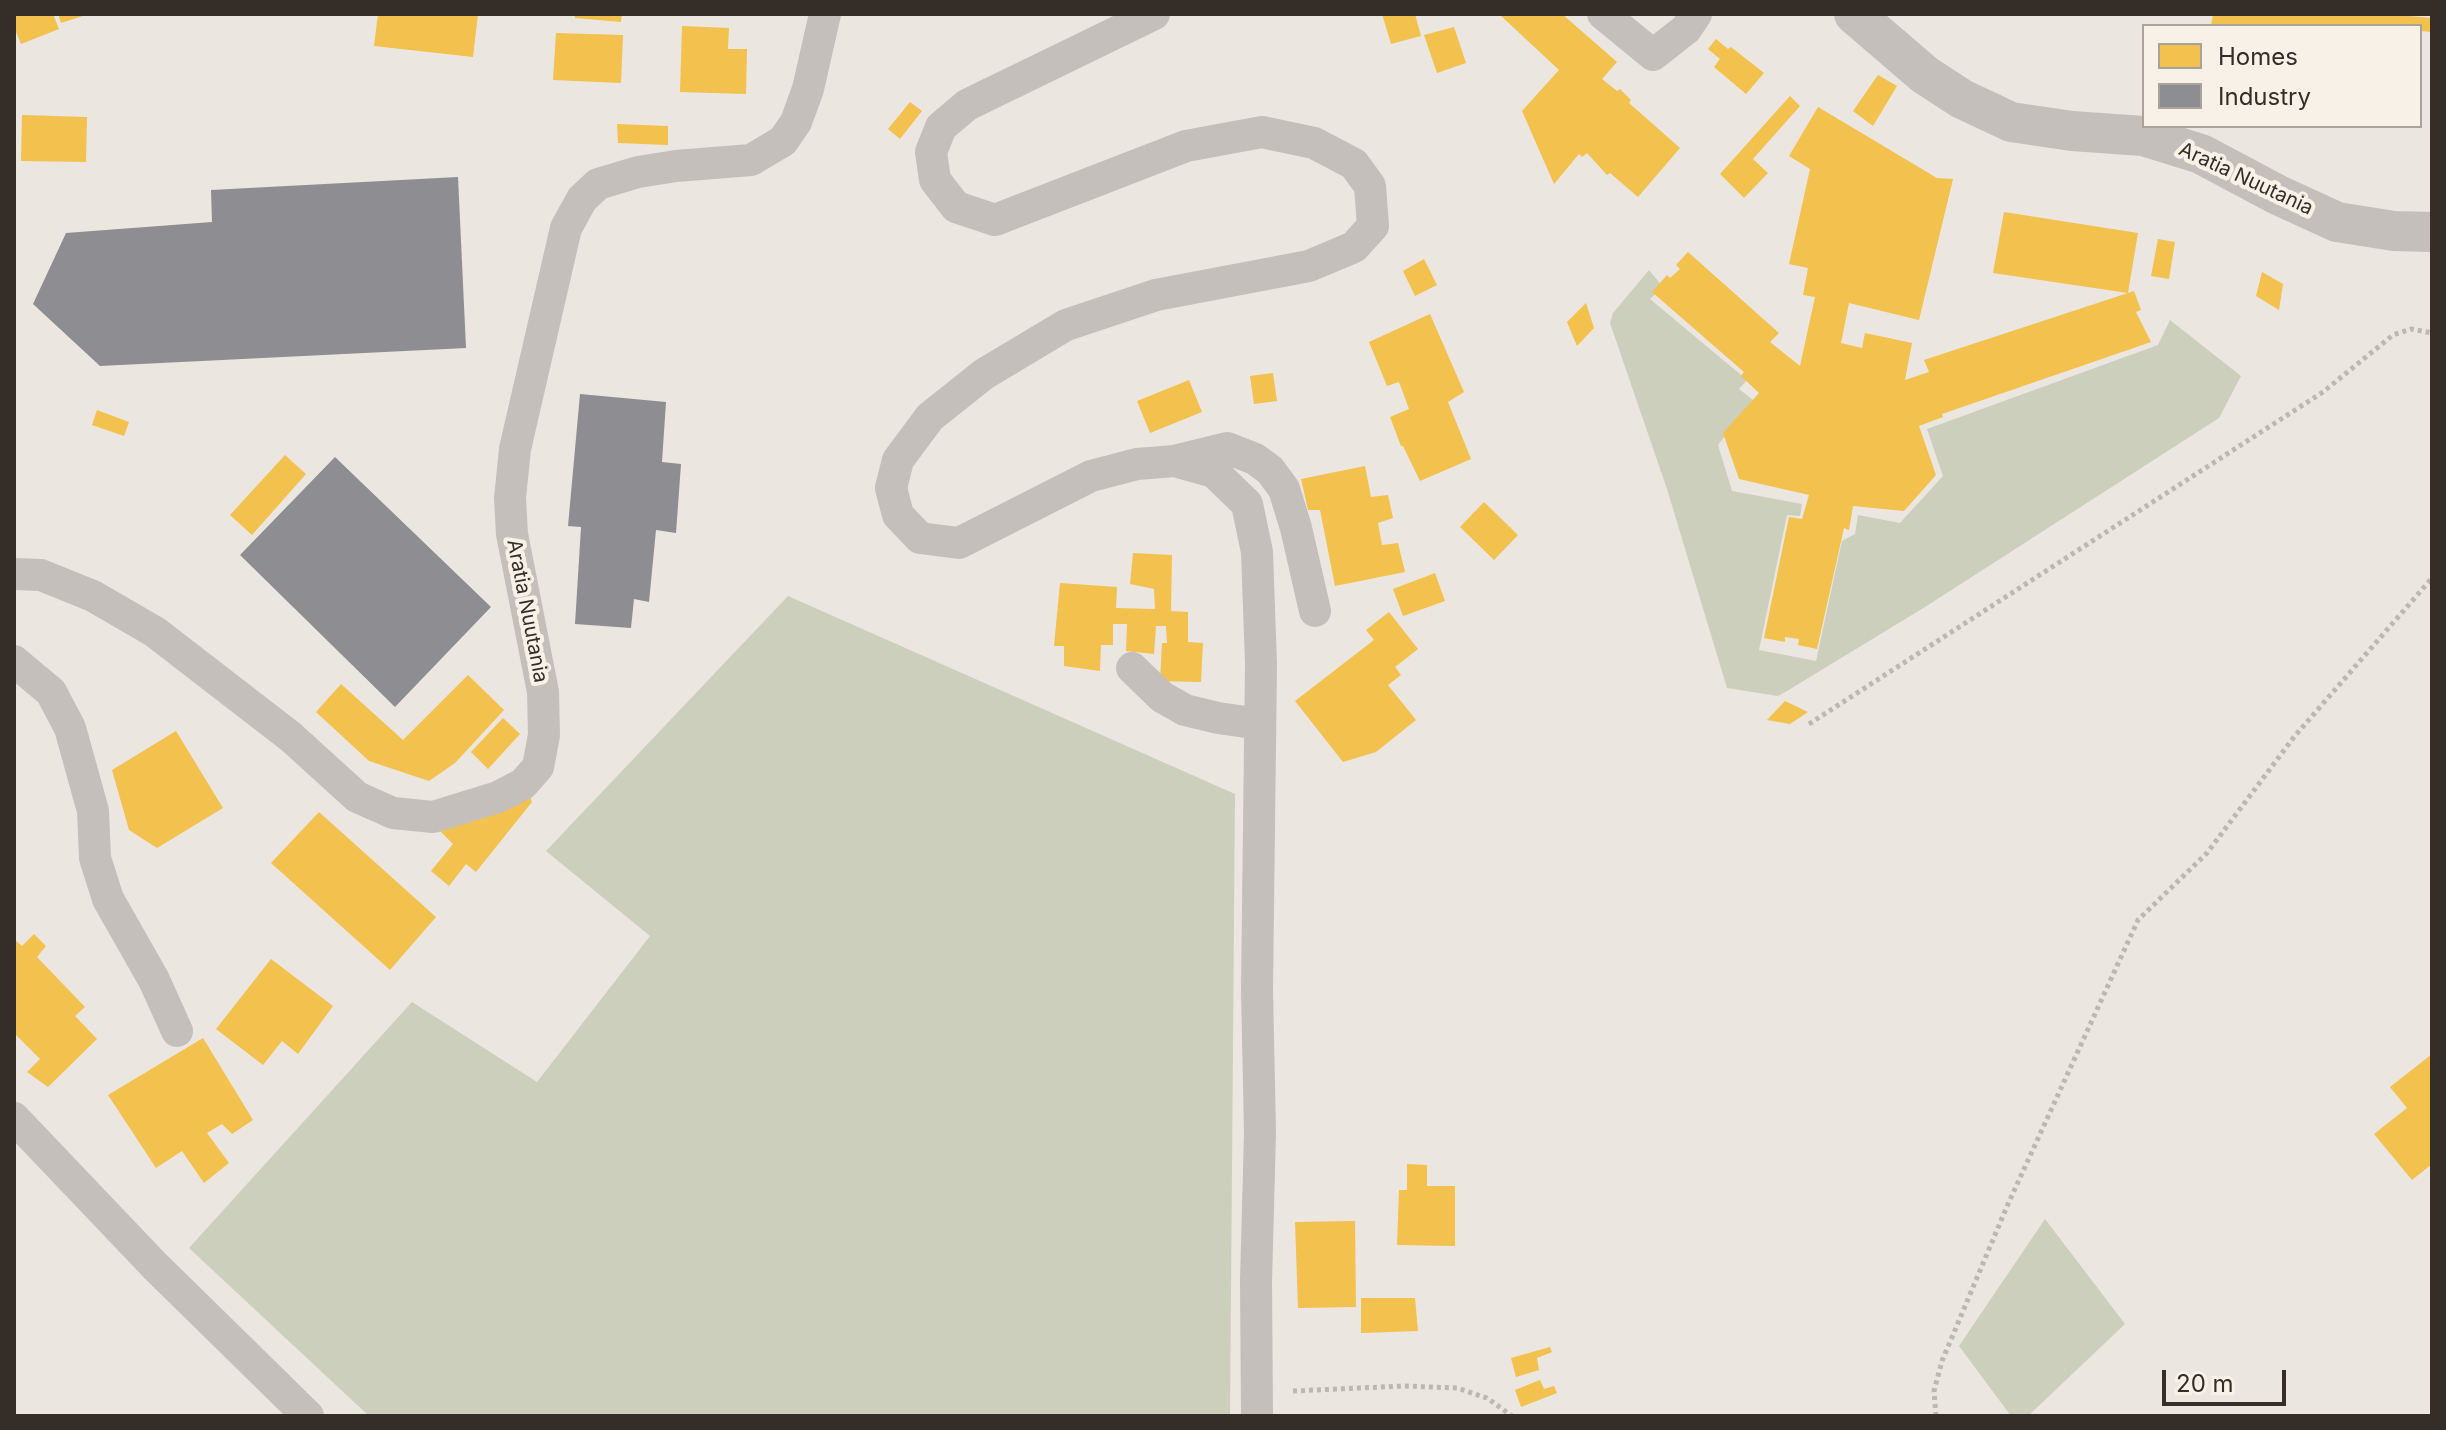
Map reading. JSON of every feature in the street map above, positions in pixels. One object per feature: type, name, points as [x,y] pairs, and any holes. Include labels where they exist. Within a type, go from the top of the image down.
[{"type":"street","name":"Aratia Nuutania","points":[[14,574],[41,575],[80,591],[155,632],[291,737],[357,797],[393,813],[433,817],[498,797],[523,784],[538,767],[544,735],[543,692],[512,534],[510,498],[515,449],[566,228],[582,199],[598,184],[638,172],[676,166],[751,160],[783,141],[796,122],[808,89],[825,14]]},
{"type":"street","points":[[1154,14],[967,105],[941,127],[931,152],[935,180],[956,207],[995,220],[1186,146],[1262,132],[1314,143],[1354,164],[1370,186],[1373,226],[1354,247],[1309,266],[1156,295],[1066,325],[984,374],[930,417],[898,460],[891,488],[898,515],[920,538],[959,543],[1091,476],[1137,464],[1175,461],[1227,448],[1255,459],[1270,470],[1284,489],[1315,611]]},
{"type":"street","points":[[1603,14],[1653,55],[1686,29],[1696,14]]},
{"type":"street","name":"Aratia Nuutania","points":[[1854,14],[1925,75],[1962,99],[2011,122],[2072,131],[2143,136],[2201,154],[2337,222],[2394,231],[2432,232]]},
{"type":"street","points":[[1175,461],[1214,472],[1247,504],[1257,552],[1260,724],[1258,1405]]},
{"type":"street","points":[[14,661],[51,692],[70,728],[93,811],[95,858],[108,899],[154,980],[177,1031]]},
{"type":"street","points":[[1132,668],[1162,697],[1185,710],[1260,724]]},
{"type":"street","points":[[14,1118],[155,1266],[308,1416]]},
{"type":"path","points":[[1809,724],[2323,392],[2393,335],[2411,329],[2432,333]]},
{"type":"path","points":[[1936,1416],[1934,1391],[1942,1361],[2008,1204],[2138,920],[2207,853],[2294,737],[2432,578]]},
{"type":"path","points":[[1258,1405],[1404,1386],[1457,1388],[1487,1398],[1512,1416]]},
{"type":"green space","points":[[1649,270],[1663,287],[1650,299],[1747,380],[1739,389],[1753,400],[1718,445],[1732,491],[1802,504],[1800,516],[1787,515],[1759,650],[1816,661],[1842,541],[1855,534],[1858,515],[1900,523],[1943,476],[1927,429],[2158,345],[2170,320],[2241,376],[2219,418],[1925,607],[1787,691],[1778,696],[1727,688],[1667,489],[1610,323],[1613,313]]},
{"type":"green space","points":[[788,596],[1235,794],[1230,1416],[369,1416],[189,1248],[412,1002],[537,1082],[650,936],[546,851]]},
{"type":"green space","points":[[2045,1219],[2125,1324],[2028,1416],[2011,1416],[1959,1346]]},
{"type":"building: Homes","points":[[14,14],[53,14],[59,29],[21,44],[14,27]]},
{"type":"building: Homes","points":[[58,14],[86,14],[86,15],[61,23]]},
{"type":"building: Homes","points":[[378,14],[478,14],[473,57],[374,46]]},
{"type":"building: Homes","points":[[575,14],[622,14],[621,22],[575,18]]},
{"type":"building: Homes","points":[[1382,14],[1415,14],[1421,36],[1391,44]]},
{"type":"building: Homes","points":[[1499,14],[1562,14],[1617,62],[1602,79],[1617,91],[1620,89],[1631,100],[1629,103],[1680,148],[1638,197],[1610,173],[1607,175],[1587,153],[1582,157],[1579,154],[1554,184],[1522,111],[1559,70]]},
{"type":"building: Homes","points":[[2213,14],[2386,14],[2432,18],[2432,32],[2422,31],[2422,24],[2211,24]]},
{"type":"building: Homes","points":[[682,26],[729,28],[728,49],[747,49],[746,94],[680,92]]},
{"type":"building: Homes","points":[[1454,27],[1466,63],[1437,73],[1424,35]]},
{"type":"building: Homes","points":[[556,33],[623,35],[621,83],[553,80]]},
{"type":"building: Homes","points":[[1716,39],[1764,73],[1746,94],[1714,67],[1720,59],[1708,49]]},
{"type":"building: Homes","points":[[1878,75],[1897,86],[1873,126],[1853,111]]},
{"type":"building: Homes","points":[[1790,96],[1800,106],[1753,159],[1768,173],[1744,198],[1720,174]]},
{"type":"building: Homes","points":[[910,102],[922,111],[900,139],[888,129]]},
{"type":"building: Homes","points":[[1818,107],[1937,178],[1953,179],[1919,320],[1849,303],[1841,343],[1862,348],[1865,333],[1912,343],[1905,380],[1929,372],[1924,360],[2134,291],[2141,310],[2136,312],[2151,342],[1942,414],[1943,417],[1919,426],[1936,475],[1904,511],[1853,506],[1849,530],[1844,528],[1817,649],[1798,645],[1799,639],[1785,637],[1785,642],[1764,638],[1789,517],[1802,519],[1809,495],[1739,479],[1723,433],[1759,393],[1741,376],[1744,372],[1652,292],[1667,275],[1670,278],[1680,269],[1676,265],[1688,252],[1779,333],[1770,342],[1800,366],[1815,297],[1803,295],[1808,268],[1789,264],[1810,169],[1789,156]]},
{"type":"building: Homes","points":[[22,115],[87,117],[86,162],[21,161]]},
{"type":"building: Homes","points":[[617,124],[668,126],[668,145],[618,143]]},
{"type":"building: Homes","points":[[2004,212],[2138,233],[2128,293],[1993,273]]},
{"type":"building: Homes","points":[[2158,239],[2175,242],[2169,279],[2151,276]]},
{"type":"building: Homes","points":[[1424,259],[1437,285],[1415,296],[1403,271]]},
{"type":"building: Homes","points":[[2262,272],[2283,284],[2279,310],[2256,296]]},
{"type":"building: Homes","points":[[1586,303],[1594,328],[1577,346],[1567,322]]},
{"type":"building: Homes","points":[[1430,314],[1464,392],[1448,402],[1471,459],[1420,481],[1390,417],[1409,409],[1399,382],[1387,386],[1369,342]]},
{"type":"building: Homes","points":[[1273,373],[1277,401],[1254,404],[1250,376]]},
{"type":"building: Homes","points":[[1189,380],[1202,412],[1150,433],[1137,401]]},
{"type":"building: Homes","points":[[97,410],[129,422],[124,436],[92,425]]},
{"type":"building: Homes","points":[[285,455],[306,474],[252,535],[230,515]]},
{"type":"building: Homes","points":[[1365,466],[1371,497],[1388,495],[1393,518],[1378,523],[1382,545],[1398,543],[1405,572],[1335,586],[1320,510],[1308,510],[1301,479]]},
{"type":"building: Homes","points":[[1484,502],[1518,535],[1494,560],[1460,527]]},
{"type":"building: Homes","points":[[1133,553],[1172,555],[1171,611],[1188,612],[1188,642],[1203,643],[1201,682],[1160,681],[1162,643],[1167,643],[1166,626],[1156,626],[1154,654],[1126,651],[1127,624],[1113,624],[1113,645],[1101,645],[1100,671],[1064,666],[1064,646],[1054,646],[1060,583],[1117,587],[1116,608],[1155,609],[1154,589],[1130,584]]},
{"type":"building: Homes","points":[[1435,573],[1445,601],[1403,616],[1393,589]]},
{"type":"building: Homes","points":[[1389,612],[1418,649],[1395,667],[1401,675],[1388,685],[1416,720],[1376,752],[1343,762],[1295,701],[1374,640],[1366,630]]},
{"type":"building: Homes","points":[[468,675],[504,710],[455,763],[429,781],[369,761],[316,712],[341,684],[403,740]]},
{"type":"building: Homes","points":[[1785,701],[1808,712],[1790,724],[1767,720]]},
{"type":"building: Homes","points":[[503,718],[520,734],[488,769],[471,752]]},
{"type":"building: Homes","points":[[176,731],[223,808],[157,848],[129,830],[112,770]]},
{"type":"building: Homes","points":[[528,792],[532,802],[476,872],[466,864],[449,886],[431,871],[453,844],[440,831]]},
{"type":"building: Homes","points":[[319,812],[436,917],[390,970],[271,863]]},
{"type":"building: Homes","points":[[34,934],[46,946],[37,957],[85,1007],[75,1016],[97,1039],[48,1087],[27,1072],[40,1059],[14,1033],[14,939],[22,946]]},
{"type":"building: Homes","points":[[271,959],[333,1006],[298,1054],[282,1041],[263,1065],[216,1029]]},
{"type":"building: Homes","points":[[203,1038],[253,1120],[232,1134],[222,1124],[207,1133],[229,1163],[204,1183],[182,1151],[156,1168],[108,1095]]},
{"type":"building: Homes","points":[[2432,1054],[2432,1164],[2412,1180],[2374,1134],[2407,1108],[2390,1087]]},
{"type":"building: Homes","points":[[1407,1164],[1427,1165],[1427,1186],[1455,1186],[1455,1246],[1397,1245],[1399,1190],[1407,1190]]},
{"type":"building: Homes","points":[[1355,1221],[1356,1307],[1298,1308],[1295,1222]]},
{"type":"building: Homes","points":[[1361,1298],[1415,1298],[1418,1331],[1361,1333]]},
{"type":"building: Homes","points":[[1550,1347],[1552,1352],[1537,1358],[1539,1370],[1516,1377],[1511,1358]]},
{"type":"building: Homes","points":[[1540,1380],[1544,1389],[1554,1386],[1557,1393],[1521,1407],[1515,1390]]},
{"type":"building: Industry","points":[[458,177],[466,348],[100,366],[33,304],[66,233],[212,222],[211,190]]},
{"type":"building: Industry","points":[[580,394],[666,402],[662,462],[681,464],[676,533],[656,530],[649,602],[634,599],[631,628],[575,624],[581,527],[568,526]]},
{"type":"building: Industry","points":[[335,457],[491,607],[395,707],[240,555]]}]
